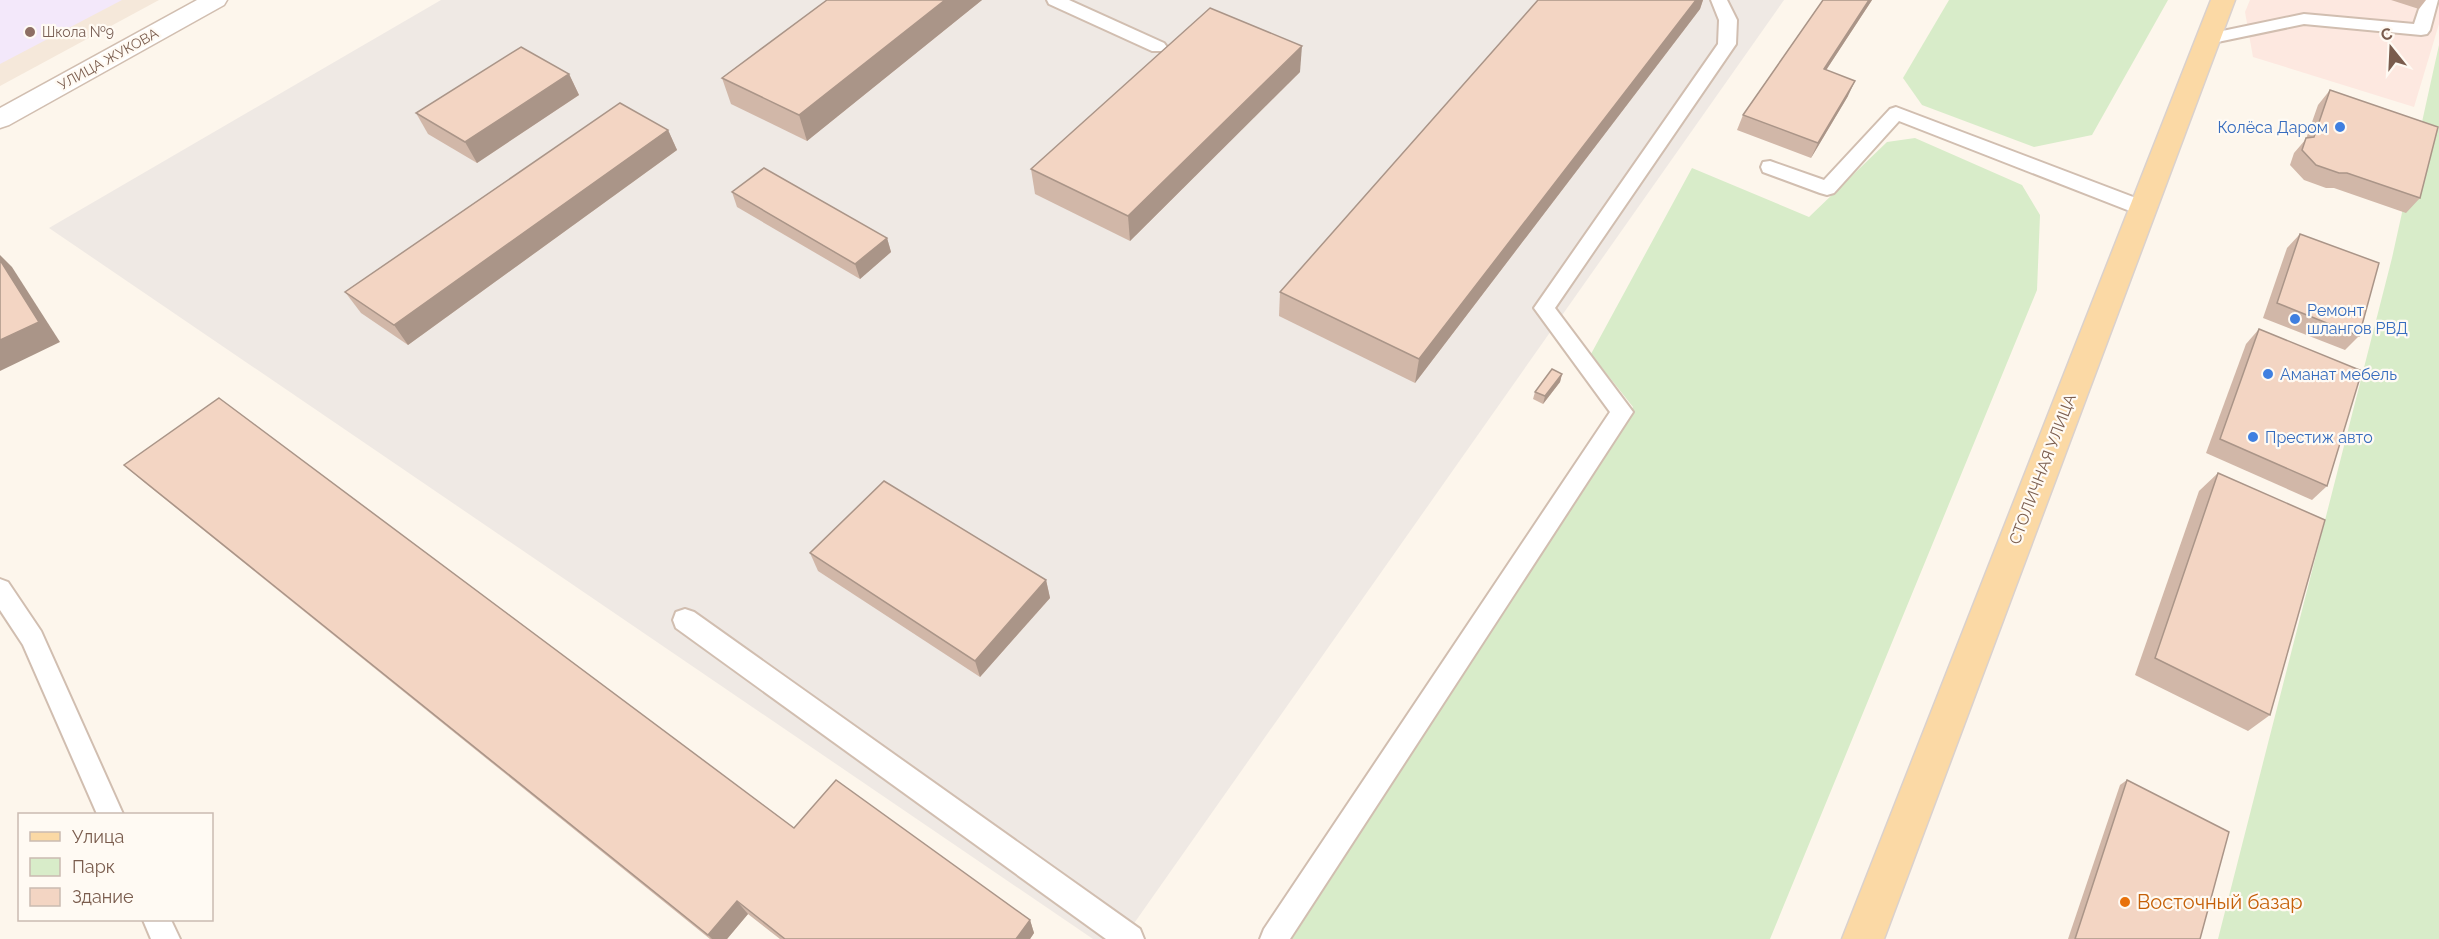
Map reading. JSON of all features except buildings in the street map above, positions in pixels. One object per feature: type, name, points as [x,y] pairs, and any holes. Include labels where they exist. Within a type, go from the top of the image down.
[{"type":"main road","name":"СТОЛИЧНАЯ УЛИЦА","points":[[1863,939],[2223,0]]},
{"type":"street","name":"УЛИЦА ЖУКОВА","points":[[0,118],[215,0]]},
{"type":"lane","points":[[1055,0],[1158,47]]},
{"type":"lane","points":[[1274,939],[1622,412],[1544,308],[1726,44],[1728,20],[1719,0]]},
{"type":"lane","points":[[2208,39],[2304,19],[2421,30],[2430,0]]},
{"type":"lane","points":[[1770,167],[1827,188],[1896,113],[2142,208]]},
{"type":"lane","points":[[0,589],[32,639],[110,813]]},
{"type":"lane","points":[[685,620],[1130,939]]},
{"type":"lane","points":[[157,921],[166,939]]},
{"type":"shaded area","points":[[0,0],[159,0],[0,86]]},
{"type":"shaded area","name":"Школа №9","points":[[0,0],[122,0],[0,64]]},
{"type":"shaded area","points":[[441,0],[1784,0],[1123,939],[1093,939],[49,228]]},
{"type":"shaded area","points":[[2250,0],[2439,0],[2439,24],[2414,107],[2253,57],[2245,12]]},
{"type":"green space","points":[[1949,0],[2168,0],[2092,135],[2034,147],[1922,105],[1903,78]]},
{"type":"green space","points":[[2439,45],[2439,939],[2218,939],[2392,258]]},
{"type":"green space","points":[[1915,138],[2022,185],[2040,215],[2037,290],[1770,939],[1292,939],[1633,407],[1591,354],[1692,168],[1809,217],[1887,142]]},
{"type":"place","name":"Школа №9","points":[[30,32]]},
{"type":"place","name":"Колёса Даром","points":[[2340,127]]},
{"type":"place","name":"Ремонт шлангов РВД","points":[[2295,319]]},
{"type":"place","name":"Аманат мебель","points":[[2268,374]]},
{"type":"place","name":"Престиж авто","points":[[2253,437]]},
{"type":"place","name":"Восточный базар","points":[[2125,902]]}]
